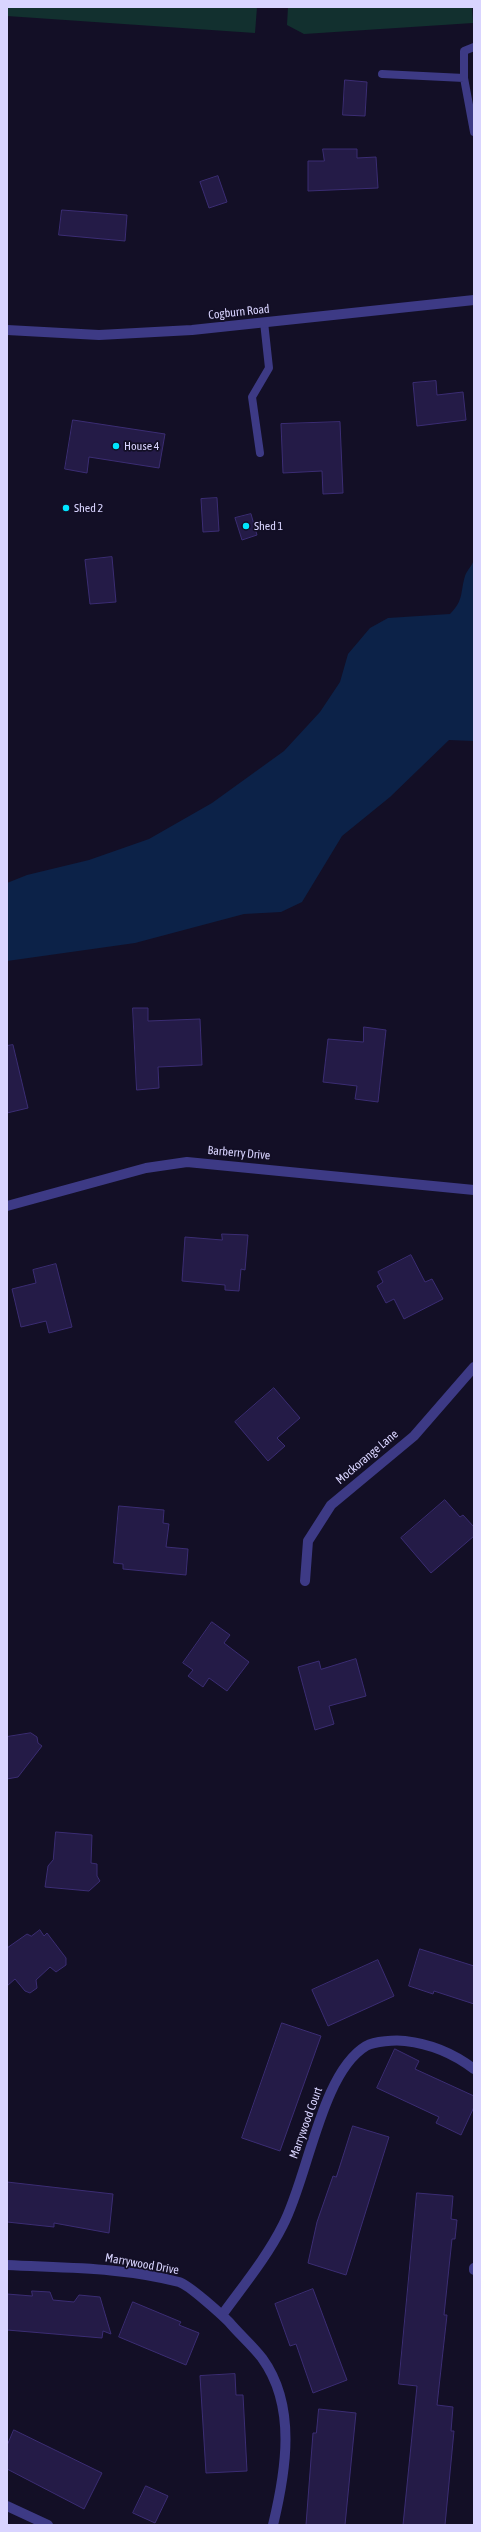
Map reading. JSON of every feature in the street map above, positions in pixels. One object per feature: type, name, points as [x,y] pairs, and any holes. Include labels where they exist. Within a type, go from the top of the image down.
[{"type":"street","name":"Cogburn Road","points":[[7,330],[99,335],[192,330],[474,300]]},
{"type":"street","name":"Barberry Drive","points":[[7,1206],[146,1168],[187,1162],[474,1190]]},
{"type":"street","name":"Mockorange Lane","points":[[305,1581],[308,1542],[330,1505],[414,1436],[474,1366]]},
{"type":"street","name":"Marrywood Court","points":[[222,2315],[284,2224],[324,2108],[342,2068],[367,2046],[398,2040],[428,2044],[460,2058],[474,2069]]},
{"type":"street","name":"Marrywood Drive","points":[[7,2265],[110,2270],[181,2283],[222,2315],[262,2358],[280,2394],[286,2439],[281,2494],[274,2525]]},
{"type":"street","points":[[7,2506],[48,2525]]},
{"type":"lane","points":[[474,47],[464,51],[464,78],[474,132]]},
{"type":"lane","points":[[382,74],[464,78]]},
{"type":"lane","points":[[260,453],[252,397],[269,368],[264,322]]},
{"type":"green space","points":[[7,7],[257,7],[255,33],[7,16]]},
{"type":"green space","points":[[288,7],[472,7],[473,23],[304,34],[287,25]]},
{"type":"water","points":[[474,559],[474,741],[449,740],[390,797],[342,836],[302,902],[281,912],[244,914],[135,943],[7,961],[7,883],[27,875],[89,860],[149,839],[212,803],[284,751],[320,712],[340,682],[348,654],[370,628],[388,618],[450,614],[458,605],[465,576]]},
{"type":"building","points":[[345,80],[367,82],[365,116],[343,115]]},
{"type":"building","points":[[323,149],[357,149],[357,158],[376,157],[378,188],[308,191],[308,161],[324,161]]},
{"type":"building","points":[[218,176],[227,202],[209,208],[200,182]]},
{"type":"building","points":[[62,210],[127,215],[125,241],[59,235]]},
{"type":"building","points":[[436,381],[437,395],[463,392],[466,420],[417,426],[413,383]]},
{"type":"building","name":"House 4","points":[[73,420],[165,434],[159,468],[89,457],[87,473],[65,469]]},
{"type":"building","points":[[340,422],[343,493],[323,494],[322,471],[283,473],[281,424]]},
{"type":"building","points":[[217,498],[219,531],[203,532],[201,499]]},
{"type":"building","name":"Shed 1","points":[[251,514],[257,535],[242,540],[235,518]]},
{"type":"building","points":[[112,557],[116,602],[90,604],[85,560]]},
{"type":"building","points":[[133,1008],[148,1008],[148,1021],[200,1019],[202,1065],[158,1067],[159,1088],[137,1090]]},
{"type":"building","points":[[364,1027],[386,1030],[378,1102],[355,1099],[357,1086],[323,1082],[328,1039],[363,1042]]},
{"type":"building","points":[[13,1045],[28,1108],[7,1113],[7,1046]]},
{"type":"building","points":[[222,1234],[248,1235],[245,1270],[241,1269],[239,1291],[225,1290],[225,1285],[182,1281],[185,1237],[222,1240]]},
{"type":"building","points":[[411,1255],[425,1282],[432,1279],[443,1299],[404,1319],[394,1299],[386,1303],[377,1286],[383,1282],[378,1272]]},
{"type":"building","points":[[56,1264],[72,1327],[49,1333],[46,1321],[21,1327],[12,1289],[36,1283],[33,1270]]},
{"type":"building","points":[[274,1388],[300,1418],[277,1438],[285,1446],[268,1461],[235,1422]]},
{"type":"building","points":[[445,1500],[460,1517],[463,1515],[474,1527],[474,1536],[431,1573],[401,1538]]},
{"type":"building","points":[[119,1506],[164,1510],[163,1523],[169,1524],[166,1547],[188,1549],[186,1575],[123,1569],[123,1564],[114,1563]]},
{"type":"building","points":[[212,1622],[230,1635],[224,1643],[249,1662],[227,1691],[209,1678],[203,1687],[188,1676],[193,1670],[183,1663]]},
{"type":"building","points":[[356,1659],[366,1696],[329,1706],[334,1724],[315,1730],[298,1667],[319,1661],[321,1669]]},
{"type":"building","points":[[31,1733],[37,1737],[38,1743],[42,1746],[18,1777],[7,1779],[7,1737]]},
{"type":"building","points":[[56,1832],[92,1835],[91,1863],[97,1864],[97,1876],[100,1881],[89,1891],[45,1887],[48,1866],[53,1860]]},
{"type":"building","points":[[40,1930],[44,1936],[47,1933],[66,1958],[66,1965],[56,1972],[50,1967],[36,1980],[37,1988],[30,1993],[25,1991],[15,1979],[7,1986],[7,1948],[27,1934],[31,1936]]},
{"type":"building","points":[[420,1949],[474,1966],[474,2004],[434,1991],[433,1994],[409,1986]]},
{"type":"building","points":[[378,1960],[394,1996],[328,2026],[312,1990]]},
{"type":"building","points":[[282,2023],[321,2036],[280,2151],[242,2138]]},
{"type":"building","points":[[395,2049],[419,2061],[415,2069],[474,2096],[474,2107],[461,2135],[436,2123],[439,2117],[377,2088]]},
{"type":"building","points":[[353,2126],[389,2137],[346,2275],[308,2263],[317,2222],[333,2176],[336,2177]]},
{"type":"building","points":[[7,2182],[113,2194],[109,2233],[54,2223],[54,2227],[7,2222]]},
{"type":"building","points":[[417,2193],[453,2196],[451,2219],[457,2220],[455,2239],[452,2239],[444,2315],[447,2315],[437,2405],[453,2407],[451,2431],[454,2431],[445,2525],[403,2525],[417,2386],[399,2384]]},
{"type":"building","points":[[313,2289],[347,2380],[313,2393],[296,2344],[290,2346],[275,2304]]},
{"type":"building","points":[[32,2291],[50,2292],[53,2300],[74,2302],[79,2295],[100,2297],[111,2334],[103,2331],[102,2338],[7,2330],[7,2294],[32,2296]]},
{"type":"building","points":[[133,2302],[181,2322],[179,2325],[199,2333],[186,2365],[119,2337]]},
{"type":"building","points":[[235,2374],[236,2395],[243,2395],[247,2471],[206,2473],[200,2376]]},
{"type":"building","points":[[319,2409],[356,2413],[345,2525],[306,2525],[313,2433],[316,2433]]},
{"type":"building","points":[[14,2430],[102,2473],[84,2509],[7,2469],[7,2446]]},
{"type":"building","points":[[146,2486],[168,2496],[155,2523],[133,2513]]},
{"type":"place","name":"House 4","points":[[116,446]]},
{"type":"place","name":"Shed 2","points":[[66,508]]},
{"type":"place","name":"Shed 1","points":[[246,526]]}]
